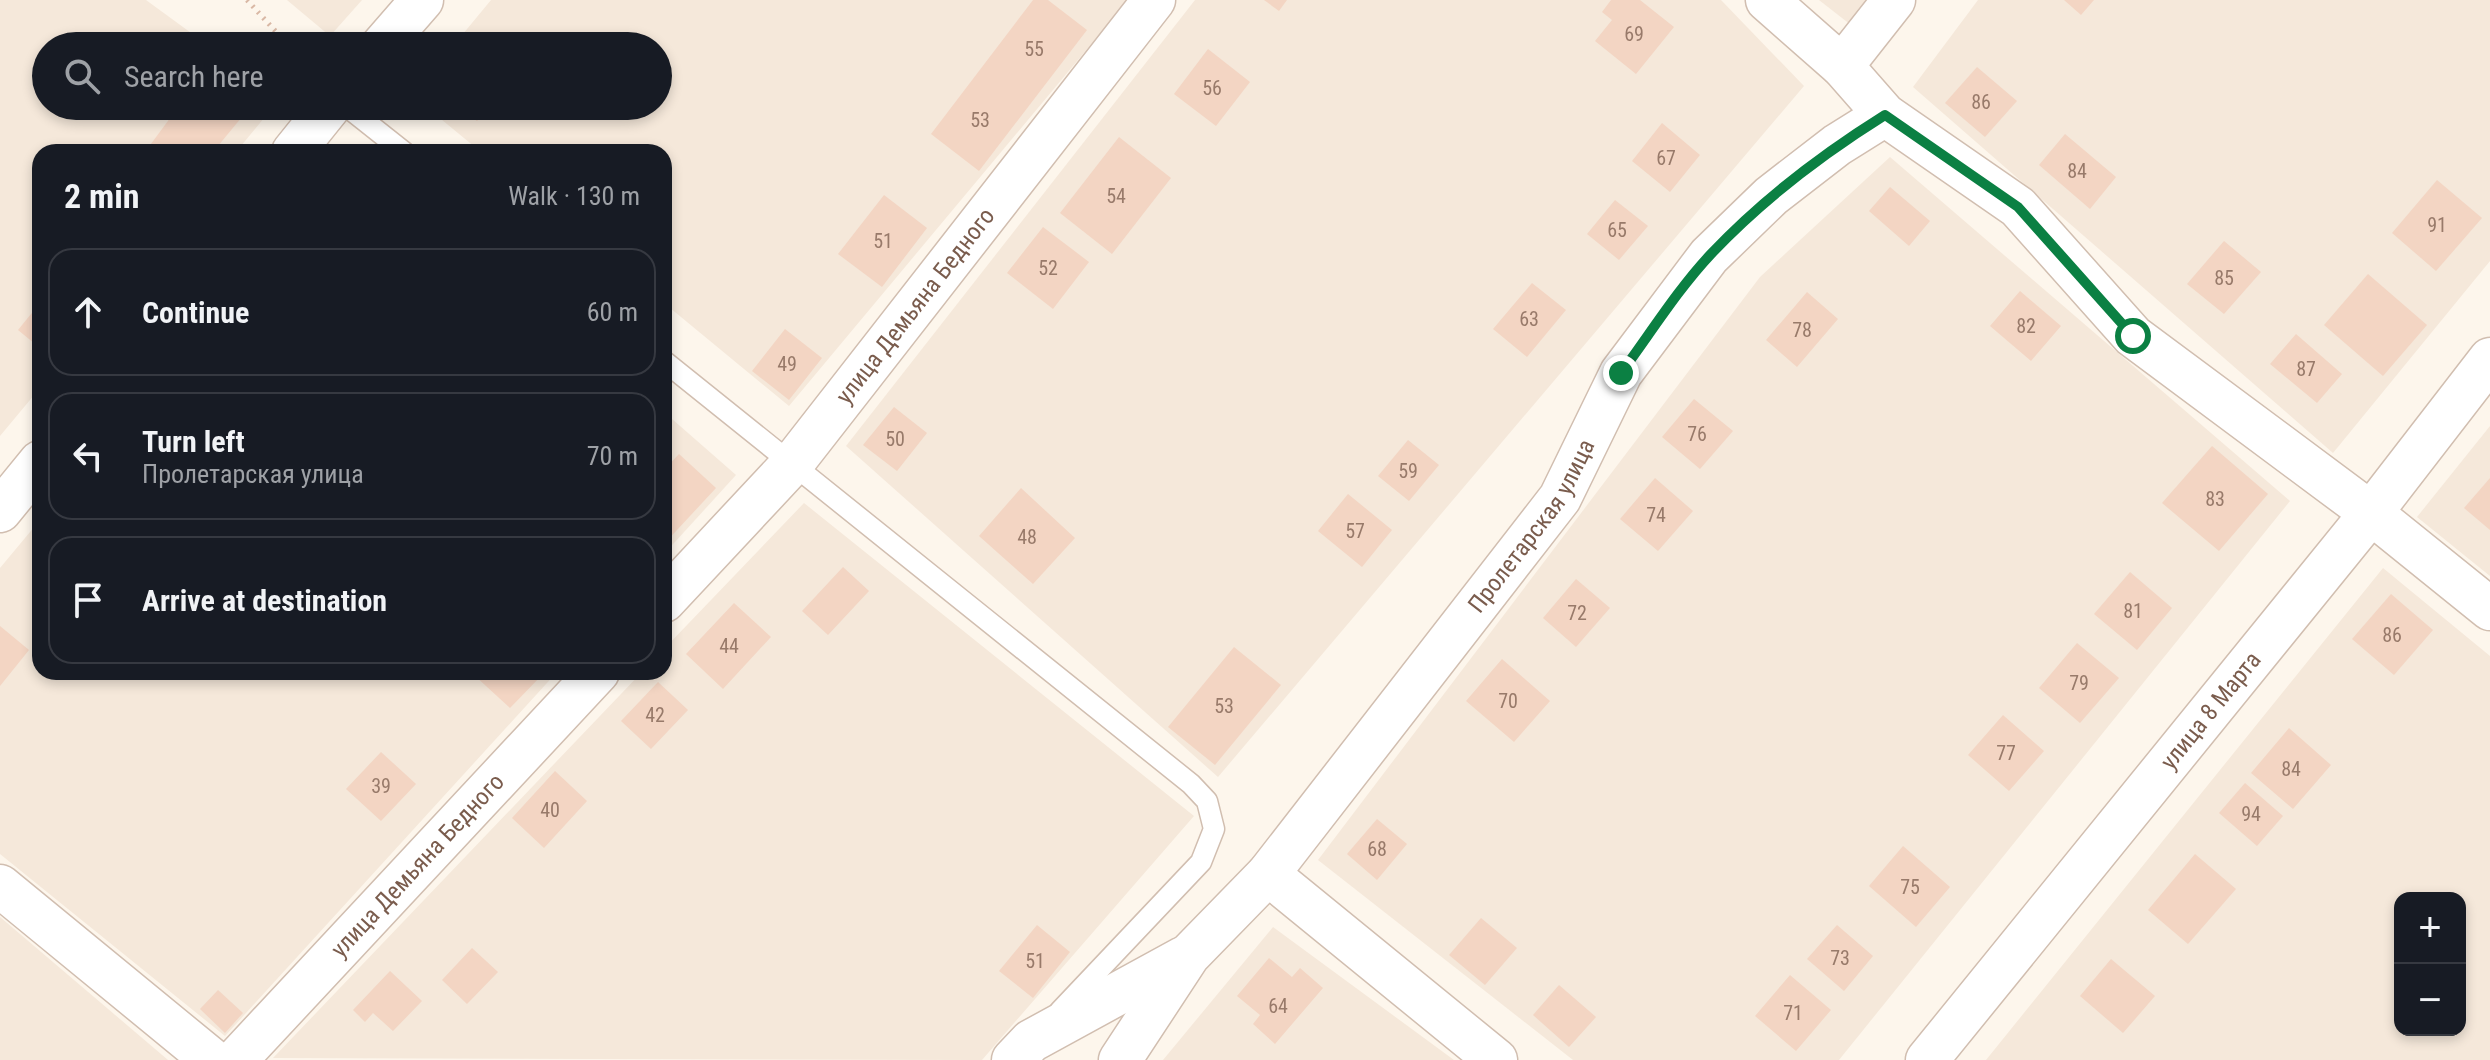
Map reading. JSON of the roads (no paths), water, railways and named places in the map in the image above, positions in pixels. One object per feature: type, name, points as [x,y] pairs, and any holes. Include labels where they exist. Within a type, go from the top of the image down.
[{"type":"street","points":[[394,32],[422,0]]},
{"type":"street","name":"улица Демьяна Бедного","points":[[672,592],[792,464],[1154,0]]},
{"type":"street","points":[[1767,0],[1842,66],[1885,115],[2018,207],[2133,336],[2371,513],[2490,609]]},
{"type":"street","points":[[1842,66],[1894,0]]},
{"type":"street","name":"Пролетарская улица","points":[[1120,1060],[1189,955],[1268,874],[1560,498],[1621,373],[1709,256],[1771,196],[1837,145],[1885,115]]},
{"type":"street","points":[[299,144],[319,120]]},
{"type":"street","name":"улица 8 Марта","points":[[1927,1060],[2371,513],[2490,359]]},
{"type":"street","points":[[0,511],[32,472]]},
{"type":"street","name":"улица Демьяна Бедного","points":[[236,1060],[591,680]]},
{"type":"street","points":[[1268,874],[1496,1060]]},
{"type":"street","points":[[0,886],[212,1060]]},
{"type":"street","name":"Пролетарская улица","points":[[1022,1051],[1189,955]]},
{"type":"lane","points":[[364,120],[394,144]]},
{"type":"lane","points":[[672,367],[1191,784],[1207,801],[1214,829],[1201,862],[1022,1051]]}]
